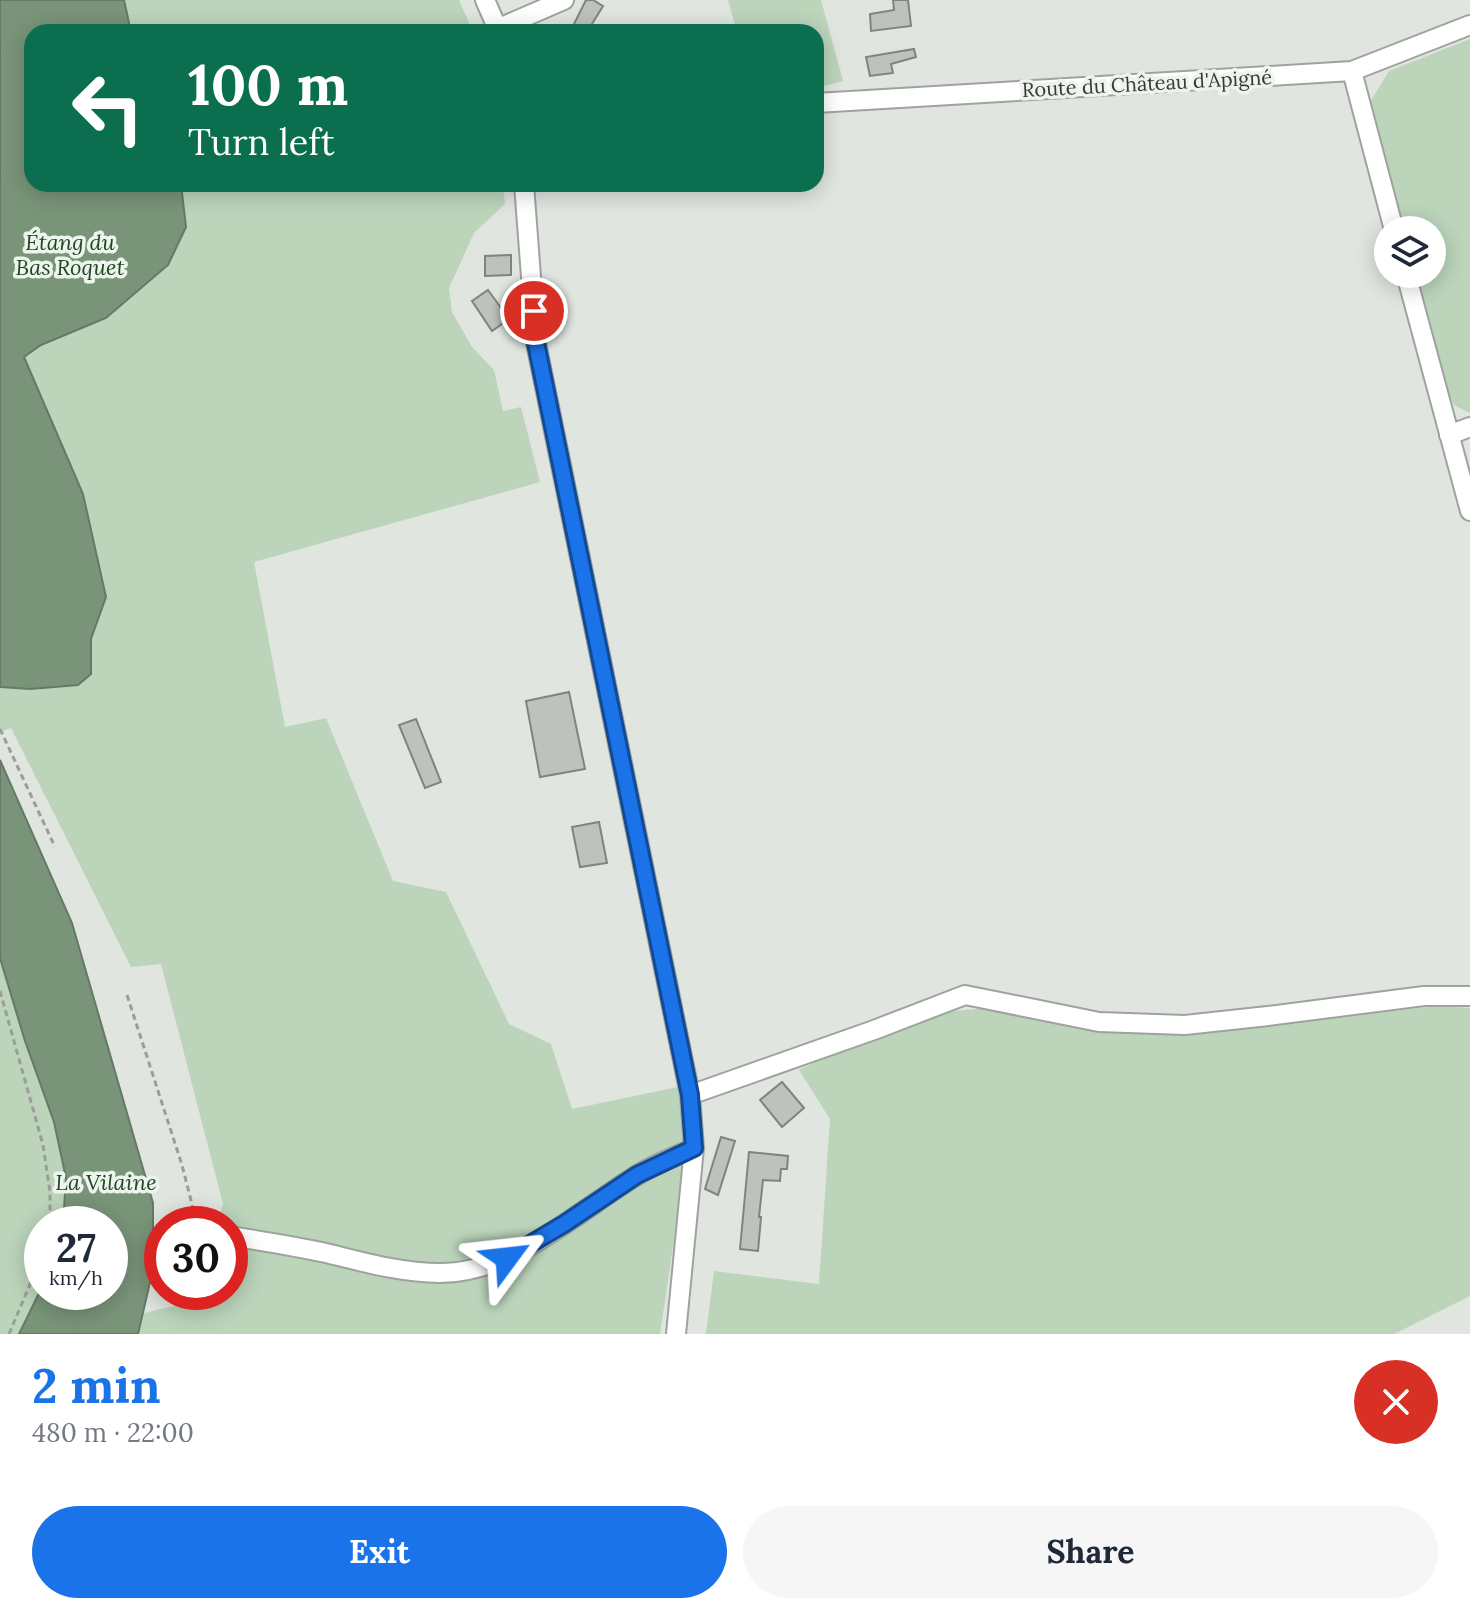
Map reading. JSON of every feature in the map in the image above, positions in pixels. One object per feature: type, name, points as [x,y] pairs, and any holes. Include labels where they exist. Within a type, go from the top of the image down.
[{"type":"street","points":[[485,0],[496,24]]},
{"type":"street","points":[[512,24],[564,0]]},
{"type":"street","name":"Route du Château d'Apigné","points":[[824,103],[1352,71],[1470,25]]},
{"type":"street","points":[[1352,71],[1390,216]]},
{"type":"street","points":[[525,192],[536,343],[690,1095],[694,1148],[676,1334]]},
{"type":"street","points":[[1410,288],[1470,511]]},
{"type":"street","points":[[1449,435],[1470,427]]},
{"type":"street","points":[[690,1095],[965,995],[1099,1022],[1185,1025],[1424,996],[1470,996]]},
{"type":"street","points":[[248,1239],[300,1247],[394,1269],[441,1273],[469,1270],[507,1258],[637,1175],[694,1148]]},
{"type":"path","points":[[0,729],[55,847]]},
{"type":"path","points":[[0,991],[43,1145],[50,1206]]},
{"type":"path","points":[[127,995],[192,1206]]},
{"type":"path","points":[[9,1334],[24,1299]]},
{"type":"shaded area","points":[[124,0],[459,0],[470,24],[129,24]]},
{"type":"shaded area","points":[[728,0],[821,0],[843,81],[824,86],[824,24],[735,24]]},
{"type":"shaded area","points":[[1470,39],[1470,413],[1454,405],[1444,383],[1419,288],[1446,288],[1446,216],[1400,216],[1370,102],[1389,71]]},
{"type":"shaded area","points":[[182,192],[504,192],[505,204],[474,233],[449,288],[452,312],[472,347],[494,370],[503,411],[521,407],[540,482],[254,562],[285,727],[326,718],[393,881],[446,892],[509,1024],[551,1044],[572,1109],[678,1087],[683,1113],[685,1167],[660,1334],[138,1334],[144,1313],[157,1310],[248,1310],[248,1206],[222,1206],[161,964],[131,967],[11,728],[0,732],[0,687],[30,689],[91,639],[106,597],[83,494],[24,358],[41,345],[106,318],[186,227]]},
{"type":"shaded area","points":[[0,958],[54,1122],[66,1178],[64,1206],[24,1206],[24,1310],[31,1310],[19,1334],[0,1334]]},
{"type":"shaded area","points":[[1439,1006],[1470,1008],[1470,1296],[1394,1334],[706,1334],[714,1271],[819,1284],[830,1119],[799,1070],[868,1038],[943,1012],[988,1008],[1207,1031]]},
{"type":"water","name":"Étang du Bas Roquet","points":[[0,0],[124,0],[129,24],[24,24],[24,192],[182,192],[186,227],[168,265],[106,318],[41,345],[24,357],[83,494],[106,597],[91,639],[91,674],[78,685],[30,689],[0,687]]},
{"type":"water","name":"La Vilaine","points":[[0,760],[72,923],[153,1203],[153,1206],[144,1206],[144,1308],[138,1334],[19,1334],[31,1310],[128,1310],[128,1206],[64,1206],[66,1178],[54,1122],[0,958]]},
{"type":"building","points":[[586,0],[603,6],[592,24],[574,24]]},
{"type":"building","points":[[893,0],[908,0],[911,26],[871,31],[870,14],[894,10]]},
{"type":"building","points":[[914,49],[916,57],[891,64],[893,73],[870,76],[866,57]]},
{"type":"building","points":[[511,255],[511,275],[485,276],[485,256]]},
{"type":"building","points":[[488,290],[509,319],[492,331],[472,301]]},
{"type":"building","points":[[569,692],[585,769],[540,777],[526,701]]},
{"type":"building","points":[[416,719],[441,782],[425,788],[399,725]]},
{"type":"building","points":[[599,822],[607,863],[580,867],[572,827]]},
{"type":"building","points":[[782,1082],[804,1108],[782,1127],[760,1100]]},
{"type":"building","points":[[721,1137],[735,1141],[718,1195],[705,1189]]},
{"type":"building","points":[[749,1152],[788,1156],[787,1169],[781,1169],[780,1181],[763,1180],[758,1251],[740,1249]]},
{"type":"route","points":[[507,1258],[637,1175],[694,1148],[690,1095],[536,343],[534,311]]}]
